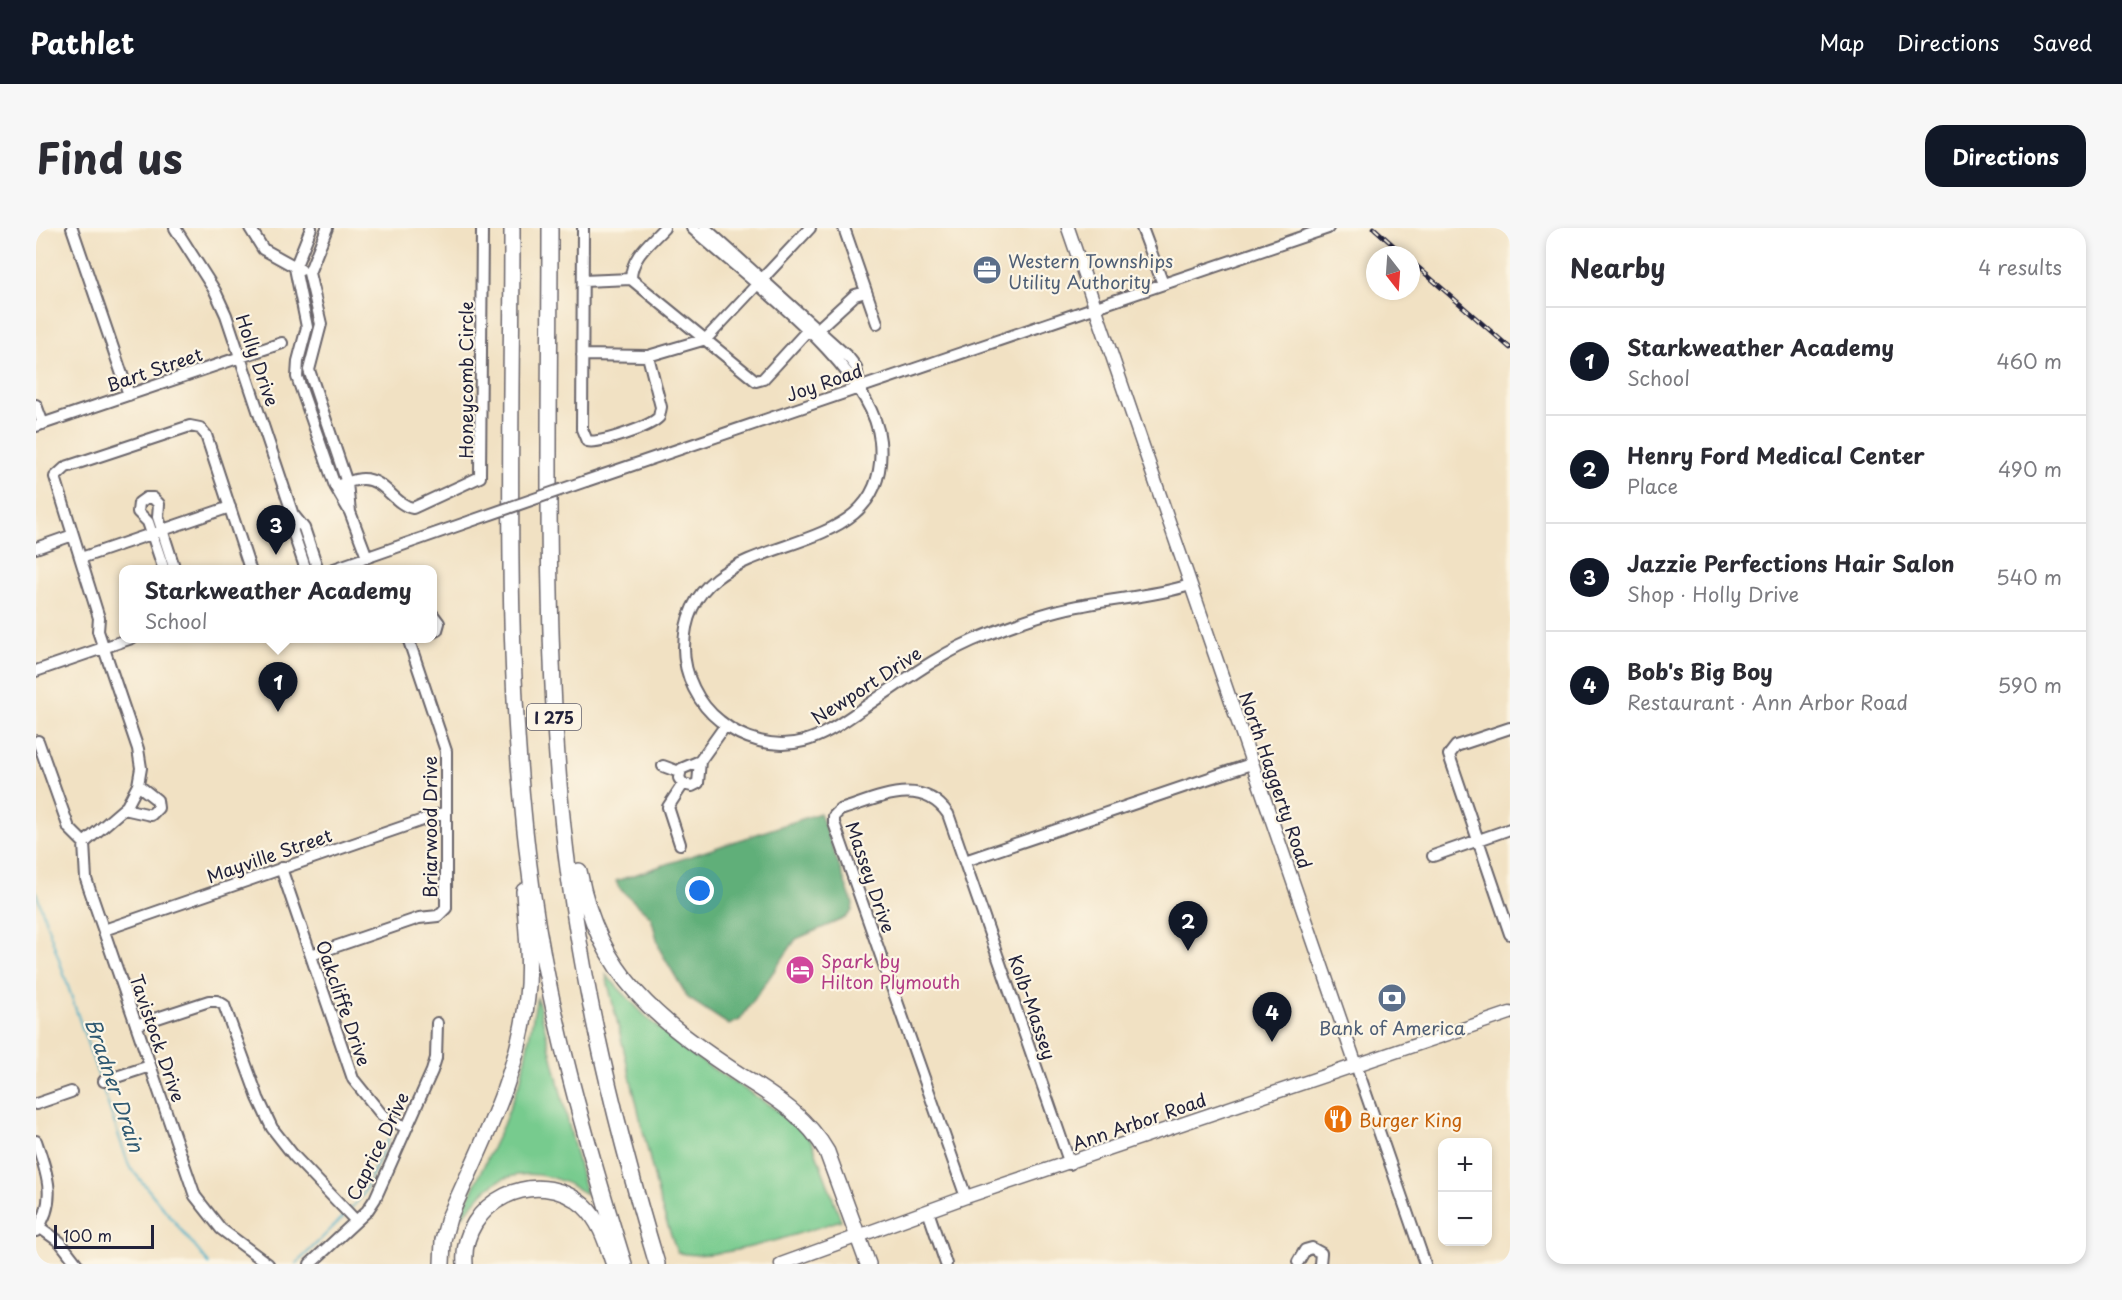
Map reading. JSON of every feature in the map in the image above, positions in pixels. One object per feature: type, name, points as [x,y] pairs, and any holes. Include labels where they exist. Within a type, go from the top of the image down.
[{"type":"highway","name":"I 275","points":[[512,228],[511,637],[522,790],[541,944],[587,1144],[624,1264]]},
{"type":"highway","name":"I 275","points":[[550,228],[551,669],[560,798],[580,944],[608,1082],[657,1264]]},
{"type":"highway","points":[[551,669],[562,717],[582,887],[596,927],[620,974],[660,1018],[805,1121],[827,1152],[868,1264]]},
{"type":"highway","points":[[442,1264],[443,1240],[449,1218],[502,1097],[522,1029],[529,967],[519,816],[522,790]]},
{"type":"highway","points":[[465,1264],[469,1232],[482,1212],[502,1196],[534,1188],[547,1188],[568,1195],[589,1211],[602,1230],[614,1264]]},
{"type":"main road","name":"North Haggerty Road","points":[[1068,228],[1356,1065]]},
{"type":"main road","name":"Ann Arbor Road","points":[[781,1264],[966,1197],[1070,1164],[1510,1013]]},
{"type":"street","points":[[72,228],[129,395]]},
{"type":"street","name":"Holly Drive","points":[[175,228],[215,291],[240,357],[292,512],[293,532],[304,565]]},
{"type":"street","points":[[250,228],[263,249],[295,268],[309,273]]},
{"type":"street","points":[[311,228],[295,268],[306,311],[307,327],[296,370],[335,486],[350,512],[367,557]]},
{"type":"street","points":[[327,228],[309,273],[321,324],[309,370],[347,483],[350,512]]},
{"type":"street","name":"Honeycomb Circle","points":[[335,486],[361,479],[372,480],[405,505],[414,508],[480,477],[482,228]]},
{"type":"street","points":[[583,228],[583,434],[592,442],[651,423],[659,417],[661,407],[648,356]]},
{"type":"street","points":[[631,279],[631,271],[638,255],[664,228]]},
{"type":"street","points":[[582,355],[648,356],[706,339],[810,228]]},
{"type":"street","points":[[844,228],[877,323]]},
{"type":"street","points":[[1142,228],[1163,284]]},
{"type":"street","name":"Joy Road","points":[[345,565],[1328,228]]},
{"type":"street","name":"Newport Drive","points":[[698,229],[812,330],[844,365],[872,408],[880,440],[875,481],[864,502],[847,520],[822,535],[727,569],[705,588],[691,611],[684,637],[686,668],[702,702],[725,726],[764,742],[786,744],[805,741],[829,731],[947,653],[985,635],[1077,606],[1157,595],[1190,585]]},
{"type":"street","points":[[583,281],[631,279],[752,379],[760,381],[812,330],[855,295],[866,292]]},
{"type":"street","points":[[306,311],[318,308]]},
{"type":"street","name":"Bart Street","points":[[39,425],[282,343]]},
{"type":"street","points":[[296,370],[309,370]]},
{"type":"street","points":[[36,405],[39,425]]},
{"type":"street","points":[[315,427],[327,424]]},
{"type":"street","points":[[38,741],[69,828],[84,843],[124,809],[138,785],[141,768],[138,749],[98,631],[99,618],[81,558],[55,484],[57,473],[66,467],[190,426],[200,428],[206,435],[249,565]]},
{"type":"street","points":[[81,558],[230,507]]},
{"type":"street","name":"Holly Drive","points":[[292,512],[304,528],[316,565]]},
{"type":"street","points":[[157,532],[163,565]]},
{"type":"street","points":[[157,532],[173,565]]},
{"type":"street","points":[[36,548],[73,535]]},
{"type":"street","points":[[36,671],[120,643]]},
{"type":"street","name":"Briarwood Drive","points":[[310,955],[443,912],[446,908],[444,744],[411,643]]},
{"type":"street","points":[[683,784],[692,786],[698,783],[700,761],[725,726]]},
{"type":"street","points":[[1510,728],[1456,746],[1450,751],[1449,759],[1510,934]]},
{"type":"street","points":[[679,772],[683,767],[700,761]]},
{"type":"street","points":[[965,861],[1251,764]]},
{"type":"street","points":[[663,766],[679,772]]},
{"type":"street","points":[[679,772],[683,784]]},
{"type":"street","points":[[680,844],[668,807],[683,784]]},
{"type":"street","points":[[124,809],[152,815],[158,808],[157,800],[138,785]]},
{"type":"street","name":"Massey Drive","points":[[965,861],[948,814],[939,802],[924,793],[901,792],[840,810],[834,816],[834,823],[966,1197]]},
{"type":"street","name":"Mayville Street","points":[[104,930],[446,812]]},
{"type":"street","points":[[1433,856],[1510,829]]},
{"type":"street","name":"Tavistock Drive","points":[[84,843],[84,871],[189,1182],[201,1206],[221,1229],[268,1264]]},
{"type":"street","name":"Kolb-Massey","points":[[965,861],[1070,1164]]},
{"type":"street","name":"Oakcliffe Drive","points":[[281,868],[353,1079],[382,1115],[405,1127]]},
{"type":"street","points":[[136,1025],[209,1000],[222,1003],[227,1009],[255,1091],[272,1128],[294,1156],[356,1221]]},
{"type":"street","name":"Caprice Drive","points":[[310,1264],[356,1221],[375,1199],[436,1058],[436,1023]]},
{"type":"street","name":"North Haggerty Road","points":[[1356,1065],[1425,1264]]},
{"type":"street","points":[[104,1081],[150,1066]]},
{"type":"street","points":[[36,1104],[71,1092]]},
{"type":"street","points":[[36,1141],[50,1185],[48,1206],[38,1229],[60,1242],[77,1264]]},
{"type":"street","points":[[928,1211],[946,1264]]},
{"type":"street","points":[[1300,1263],[1305,1250],[1315,1248],[1322,1255],[1320,1264]]},
{"type":"green space","points":[[820,813],[853,904],[852,911],[845,918],[796,939],[740,1020],[729,1025],[688,998],[660,950],[651,917],[619,888],[616,881]]},
{"type":"green space","points":[[606,975],[648,1019],[687,1052],[794,1121],[812,1142],[841,1220],[782,1239],[735,1250],[693,1255],[677,1252],[661,1206]]},
{"type":"green space","points":[[537,997],[586,1194],[551,1177],[525,1174],[512,1176],[488,1188],[463,1216],[462,1212],[503,1125],[521,1079]]},
{"type":"waterway","name":"Bradner Drain","points":[[36,892],[129,1166],[209,1264]]},
{"type":"waterway","name":"Bradner Drain","points":[[397,1120],[402,1109]]},
{"type":"waterway","name":"Bradner Drain","points":[[350,1209],[362,1196],[395,1125]]},
{"type":"waterway","name":"Bradner Drain","points":[[296,1264],[346,1214]]},
{"type":"railway","points":[[1374,228],[1394,246]]},
{"type":"railway","points":[[1420,269],[1510,348]]},
{"type":"place","name":"Western Townships Utility Authority","points":[[987,270]]},
{"type":"place","name":"Jazzie Perfections Hair Salon","points":[[276,555]]},
{"type":"place","name":"Starkweather Academy","points":[[278,712]]},
{"type":"place","name":"Henry Ford Medical Center","points":[[1188,951]]},
{"type":"place","name":"Spark by Hilton Plymouth","points":[[800,970]]},
{"type":"place","name":"Bank of America","points":[[1392,998]]},
{"type":"place","name":"Bob's Big Boy","points":[[1272,1042]]},
{"type":"place","name":"Burger King","points":[[1338,1119]]}]
